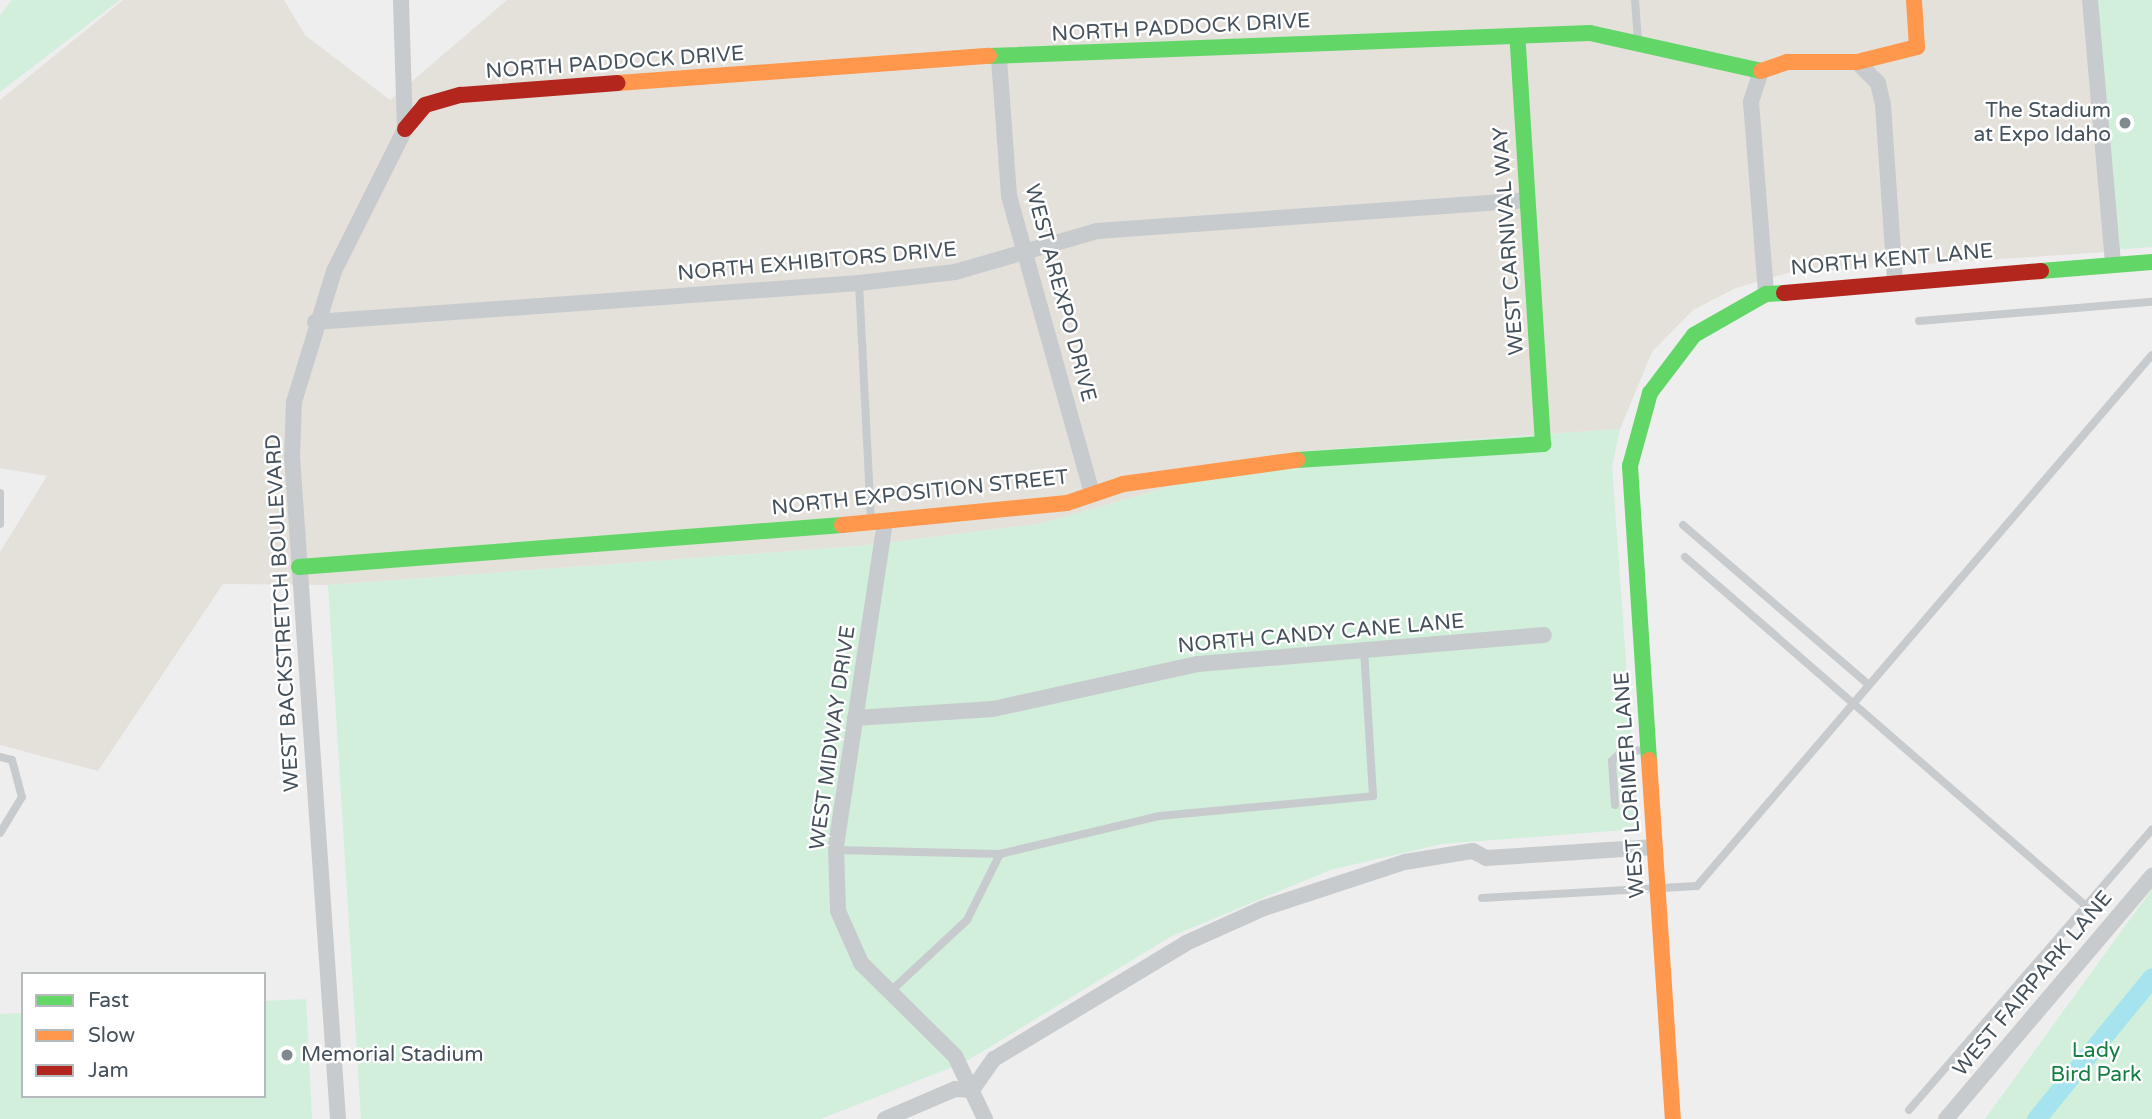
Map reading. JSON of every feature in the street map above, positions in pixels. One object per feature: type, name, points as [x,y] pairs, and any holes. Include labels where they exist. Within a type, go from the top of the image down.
[{"type":"street","name":"WEST BACKSTRETCH BOULEVARD","points":[[338,1119],[299,567],[295,402],[315,322],[405,129],[401,0]]},
{"type":"street","name":"NORTH PADDOCK DRIVE","points":[[405,129],[425,105],[461,95],[999,59],[1517,36],[1590,33],[1761,71],[1787,62],[1857,62],[1917,47],[1914,0]]},
{"type":"street","points":[[2090,0],[2113,264]]},
{"type":"street","name":"WEST CARNIVAL WAY","points":[[1517,36],[1543,443]]},
{"type":"street","name":"WEST AREXPO DRIVE","points":[[999,59],[1009,196],[1092,493]]},
{"type":"street","points":[[1857,62],[1878,83],[1883,105],[1895,279]]},
{"type":"street","points":[[1761,71],[1751,102],[1766,294]]},
{"type":"street","name":"NORTH EXHIBITORS DRIVE","points":[[315,322],[859,283],[955,272],[1024,255],[1097,231],[1527,200]]},
{"type":"street","name":"NORTH KENT LANE","points":[[1631,448],[1650,393],[1670,360],[1722,315],[1766,294],[1895,279],[2152,262]]},
{"type":"street","name":"NORTH EXPOSITION STREET","points":[[299,567],[879,523],[1067,503],[1092,493],[1242,464],[1543,443]]},
{"type":"street","name":"WEST LORIMER LANE","points":[[1631,448],[1673,1119]]},
{"type":"street","name":"WEST MIDWAY DRIVE","points":[[879,523],[836,850],[838,911],[861,963],[955,1056],[985,1119]]},
{"type":"street","name":"NORTH CANDY CANE LANE","points":[[855,718],[993,709],[1198,664],[1544,635]]},
{"type":"street","points":[[885,1119],[955,1089],[972,1090],[994,1059],[1186,943],[1264,908],[1405,862],[1473,851],[1486,858],[1655,847]]},
{"type":"street","name":"WEST FAIRPARK LANE","points":[[1946,1119],[2152,876]]},
{"type":"lane","points":[[1635,0],[1639,44]]},
{"type":"lane","points":[[859,283],[879,523]]},
{"type":"lane","points":[[1919,321],[2152,302]]},
{"type":"lane","points":[[1482,898],[1697,886],[2152,355]]},
{"type":"lane","points":[[0,493],[0,524]]},
{"type":"lane","points":[[1683,525],[1869,685]]},
{"type":"lane","points":[[1685,557],[2086,906]]},
{"type":"lane","points":[[836,850],[1000,854],[1159,816],[1373,796],[1364,649]]},
{"type":"lane","points":[[1615,805],[1612,761],[1620,752],[1649,750]]},
{"type":"lane","points":[[0,757],[12,760],[22,797],[0,833]]},
{"type":"lane","points":[[1909,1111],[2152,829]]},
{"type":"lane","points":[[891,990],[967,920],[1000,854]]},
{"type":"shaded area","points":[[123,0],[284,0],[305,35],[390,100],[507,0],[2084,0],[2106,252],[1788,273],[1736,288],[1693,310],[1652,352],[1620,429],[1291,452],[1039,524],[860,546],[328,585],[223,584],[98,771],[0,745],[0,552],[47,476],[0,468],[0,100]]},
{"type":"green space","points":[[12,0],[120,0],[0,92],[0,15]]},
{"type":"green space","name":"The Stadium at Expo Idaho","points":[[2086,0],[2152,0],[2152,247],[2112,250]]},
{"type":"green space","points":[[1620,429],[1612,466],[1638,829],[1442,844],[1330,870],[1170,937],[965,1062],[821,1119],[361,1119],[328,585],[860,546],[1039,524],[1291,452]]},
{"type":"green space","name":"Lady Bird Park","points":[[2152,889],[2152,1119],[1985,1119]]},
{"type":"green space","name":"Memorial Stadium","points":[[306,999],[312,1119],[0,1119],[0,1014],[21,1013],[21,1098],[266,1098],[266,1001]]},
{"type":"waterway","points":[[2036,1119],[2152,977]]},
{"type":"traffic: fast","points":[[989,56],[1590,33],[1761,71]]},
{"type":"traffic: fast","points":[[1297,460],[1543,444],[1517,36]]},
{"type":"traffic: fast","points":[[2041,271],[2152,262]]},
{"type":"traffic: fast","points":[[1649,760],[1630,466],[1650,393],[1694,335],[1766,294],[1784,293]]},
{"type":"traffic: fast","points":[[299,567],[842,525]]},
{"type":"traffic: slow","points":[[1761,71],[1787,62],[1857,62],[1917,47],[1914,0]]},
{"type":"traffic: slow","points":[[618,83],[989,56]]},
{"type":"traffic: slow","points":[[842,525],[1067,503],[1123,484],[1297,460]]},
{"type":"traffic: slow","points":[[1649,760],[1673,1119]]},
{"type":"traffic: jam","points":[[405,129],[425,105],[461,95],[618,83]]},
{"type":"traffic: jam","points":[[1784,293],[2041,271]]},
{"type":"place","name":"The Stadium at Expo Idaho","points":[[2125,123]]},
{"type":"place","name":"Memorial Stadium","points":[[287,1055]]}]
